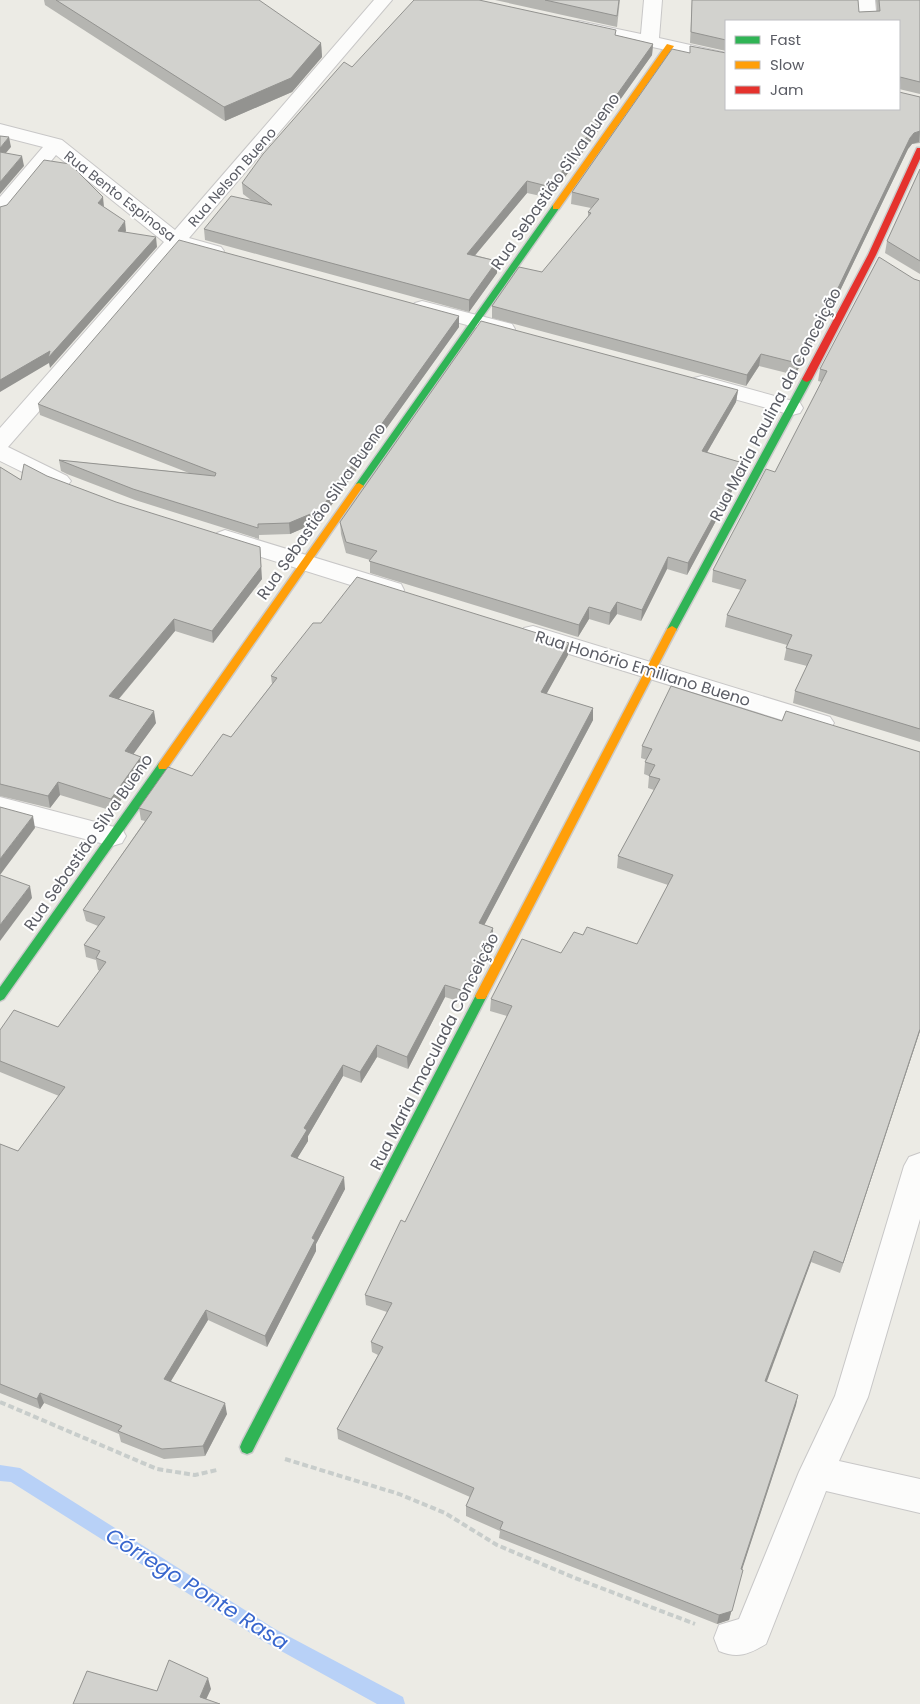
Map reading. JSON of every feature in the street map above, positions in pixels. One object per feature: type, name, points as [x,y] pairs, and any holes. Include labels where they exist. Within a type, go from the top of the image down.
[{"type":"street","name":"Rua Nelson Bueno","points":[[0,442],[383,0]]},
{"type":"street","points":[[650,41],[653,0]]},
{"type":"street","points":[[866,0],[868,20]]},
{"type":"street","points":[[566,23],[725,58]]},
{"type":"street","name":"Rua Sebastião Silva Bueno","points":[[0,996],[304,562],[670,46]]},
{"type":"street","name":"Rua Bento Espinosa","points":[[0,130],[55,144],[176,241],[233,256]]},
{"type":"street","points":[[0,210],[55,144]]},
{"type":"street","name":"Rua Maria Paulina da Conceição","points":[[650,670],[792,408],[880,260],[920,150]]},
{"type":"street","points":[[401,301],[524,334]]},
{"type":"street","points":[[687,379],[792,408]]},
{"type":"street","points":[[0,452],[49,477],[84,491]]},
{"type":"street","points":[[201,530],[412,596]]},
{"type":"street","name":"Rua Honório Emiliano Bueno","points":[[508,626],[844,730]]},
{"type":"street","name":"Rua Maria Imaculada Conceição","points":[[247,1447],[650,670]]},
{"type":"street","points":[[0,807],[112,836]]},
{"type":"street","points":[[732,1638],[745,1636],[753,1631],[787,1541],[816,1472],[851,1397],[920,1166]]},
{"type":"street","points":[[816,1472],[920,1496]]},
{"type":"path","points":[[0,1402],[157,1469],[184,1474],[210,1474],[236,1460],[247,1447],[400,1494],[445,1513],[497,1545],[575,1578],[732,1638]]},
{"type":"building","points":[[56,0],[259,0],[321,43],[291,78],[224,107]]},
{"type":"building","points":[[414,0],[479,0],[616,30],[615,35],[653,44],[551,187],[527,181],[467,254],[497,261],[469,300],[204,229],[231,196],[272,205],[242,183],[263,154],[344,62],[352,67]]},
{"type":"building","points":[[545,0],[619,0],[617,16]]},
{"type":"building","points":[[692,0],[858,0],[859,12],[880,11],[879,0],[920,0],[920,82],[900,77],[900,20],[725,20],[725,40],[691,32]]},
{"type":"building","points":[[690,46],[725,53],[725,110],[900,110],[900,92],[920,97],[920,131],[914,133],[910,138],[839,286],[797,363],[761,354],[747,375],[492,306],[519,267],[542,272],[591,213],[588,212],[599,199],[572,192],[672,49],[690,53]]},
{"type":"building","points":[[0,136],[9,137],[0,148]]},
{"type":"building","points":[[0,152],[22,156],[0,182]]},
{"type":"building","points":[[44,160],[70,164],[103,197],[98,203],[125,221],[118,231],[156,237],[48,358],[50,351],[0,380],[0,207],[7,205]]},
{"type":"building","points":[[920,169],[920,261],[887,241]]},
{"type":"building","points":[[179,240],[459,316],[320,510],[289,523],[258,524],[258,528],[133,489],[59,460],[215,476],[216,473],[38,404]]},
{"type":"building","points":[[879,257],[920,281],[920,729],[795,691],[812,655],[786,648],[792,635],[727,615],[746,580],[713,570],[766,469],[775,472],[827,371],[820,369]]},
{"type":"building","points":[[481,321],[738,390],[702,451],[743,463],[688,563],[668,557],[642,610],[617,602],[610,613],[589,607],[579,625],[369,561],[377,551],[346,542],[340,522]]},
{"type":"building","points":[[24,464],[47,476],[116,502],[260,547],[261,567],[212,631],[174,619],[109,696],[154,711],[125,751],[141,757],[111,799],[58,782],[48,796],[0,784],[0,467],[21,480]]},
{"type":"building","points":[[357,577],[569,643],[541,692],[593,708],[479,923],[493,928],[461,990],[445,985],[407,1057],[377,1045],[360,1072],[343,1065],[304,1128],[307,1130],[291,1156],[344,1177],[312,1238],[315,1240],[265,1336],[206,1310],[164,1379],[225,1403],[203,1446],[162,1449],[118,1431],[122,1426],[40,1393],[37,1399],[0,1384],[0,1144],[18,1151],[65,1087],[0,1061],[0,1030],[14,1010],[58,1027],[106,962],[96,958],[100,951],[84,945],[105,917],[83,910],[152,812],[139,808],[168,767],[192,776],[223,734],[231,737],[277,678],[271,676],[313,623],[321,623]]},
{"type":"building","points":[[671,686],[782,721],[786,711],[920,752],[920,1029],[843,1263],[814,1251],[765,1381],[798,1395],[741,1569],[743,1570],[732,1611],[719,1615],[500,1529],[503,1522],[466,1506],[474,1488],[337,1429],[383,1347],[371,1342],[392,1303],[365,1295],[401,1220],[405,1222],[512,1006],[491,999],[522,939],[561,953],[574,932],[583,935],[587,927],[637,944],[673,875],[618,856],[660,779],[649,776],[655,765],[645,762],[652,749],[642,746]]},
{"type":"building","points":[[0,807],[33,816],[0,859]]},
{"type":"building","points":[[0,875],[30,886],[0,925]]},
{"type":"building","points":[[169,1660],[208,1678],[200,1697],[220,1704],[73,1704],[87,1671],[157,1691]]},
{"type":"waterway","name":"Córrego Ponte Rasa","points":[[0,1473],[14,1474],[269,1635],[396,1704]]},
{"type":"traffic: fast","points":[[359,486],[556,207]]},
{"type":"traffic: fast","points":[[672,629],[807,379]]},
{"type":"traffic: fast","points":[[0,996],[163,766]]},
{"type":"traffic: fast","points":[[247,1447],[481,996]]},
{"type":"traffic: slow","points":[[556,207],[670,46]]},
{"type":"traffic: slow","points":[[163,766],[359,486]]},
{"type":"traffic: slow","points":[[481,996],[672,629]]},
{"type":"traffic: jam","points":[[807,379],[872,255],[920,150]]}]
